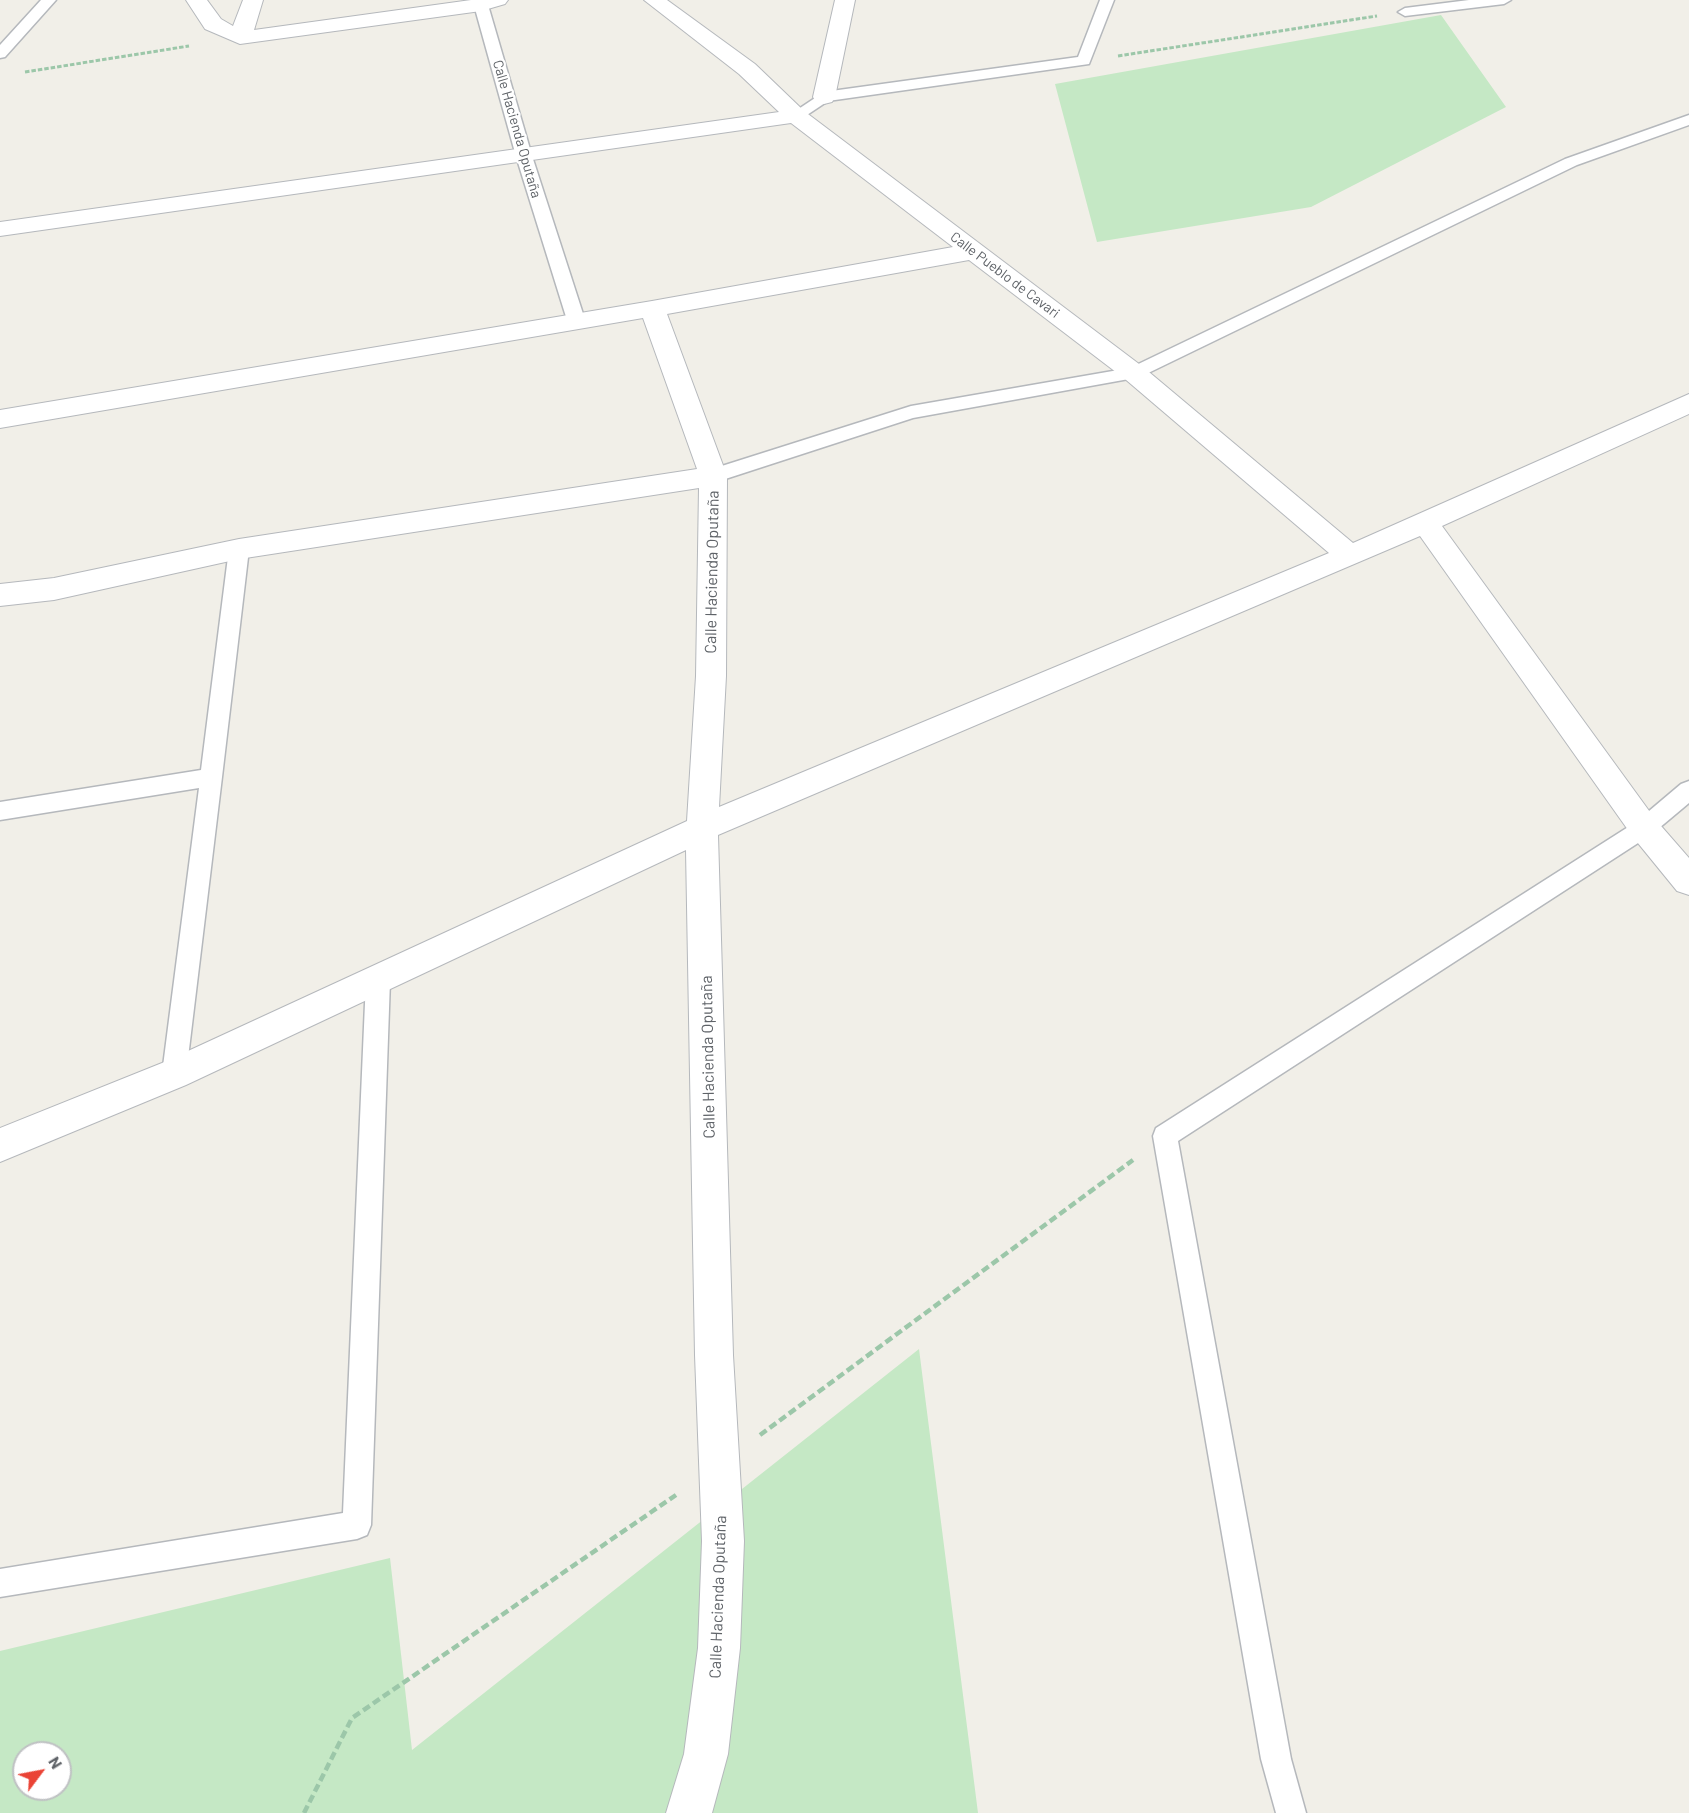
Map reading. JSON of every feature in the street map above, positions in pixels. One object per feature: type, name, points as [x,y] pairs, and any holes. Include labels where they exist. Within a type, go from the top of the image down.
[{"type":"street","points":[[196,0],[213,24],[240,38],[489,3]]},
{"type":"street","points":[[240,38],[253,0]]},
{"type":"street","name":"Calle Pueblo de Cavari","points":[[654,0],[747,69],[796,116],[1134,374],[1350,556]]},
{"type":"street","points":[[824,98],[844,0]]},
{"type":"street","points":[[0,229],[796,116]]},
{"type":"street","points":[[0,419],[652,309],[975,251]]},
{"type":"street","name":"Calle Hacienda Oputaña","points":[[652,309],[713,476],[711,676],[702,828],[714,1355],[723,1540],[719,1648],[706,1754],[689,1813]]},
{"type":"street","points":[[0,1145],[174,1074],[702,828],[1350,556],[1689,403]]},
{"type":"street","points":[[0,595],[54,589],[239,549],[713,476]]},
{"type":"street","points":[[1425,521],[1644,828],[1689,881]]},
{"type":"lane","points":[[0,54],[49,0]]},
{"type":"lane","points":[[796,116],[824,98],[1084,61],[1107,0]]},
{"type":"lane","points":[[1405,12],[1504,0]]},
{"type":"lane","name":"Calle Hacienda Oputaña","points":[[489,3],[524,156],[576,320]]},
{"type":"lane","points":[[713,476],[911,412],[1134,374],[1570,162],[1689,120]]},
{"type":"lane","points":[[174,1074],[239,549]]},
{"type":"lane","points":[[0,811],[211,777]]},
{"type":"lane","points":[[1291,1813],[1276,1759],[1165,1136],[1644,828],[1689,790]]},
{"type":"lane","points":[[0,1583],[357,1525],[378,980]]},
{"type":"path","points":[[1084,61],[1405,12]]},
{"type":"path","points":[[23,72],[240,38]]},
{"type":"green space","points":[[1441,15],[1506,107],[1311,207],[1097,242],[1055,84]]},
{"type":"green space","points":[[919,1349],[978,1813],[0,1813],[0,1651],[390,1558],[412,1750]]}]
